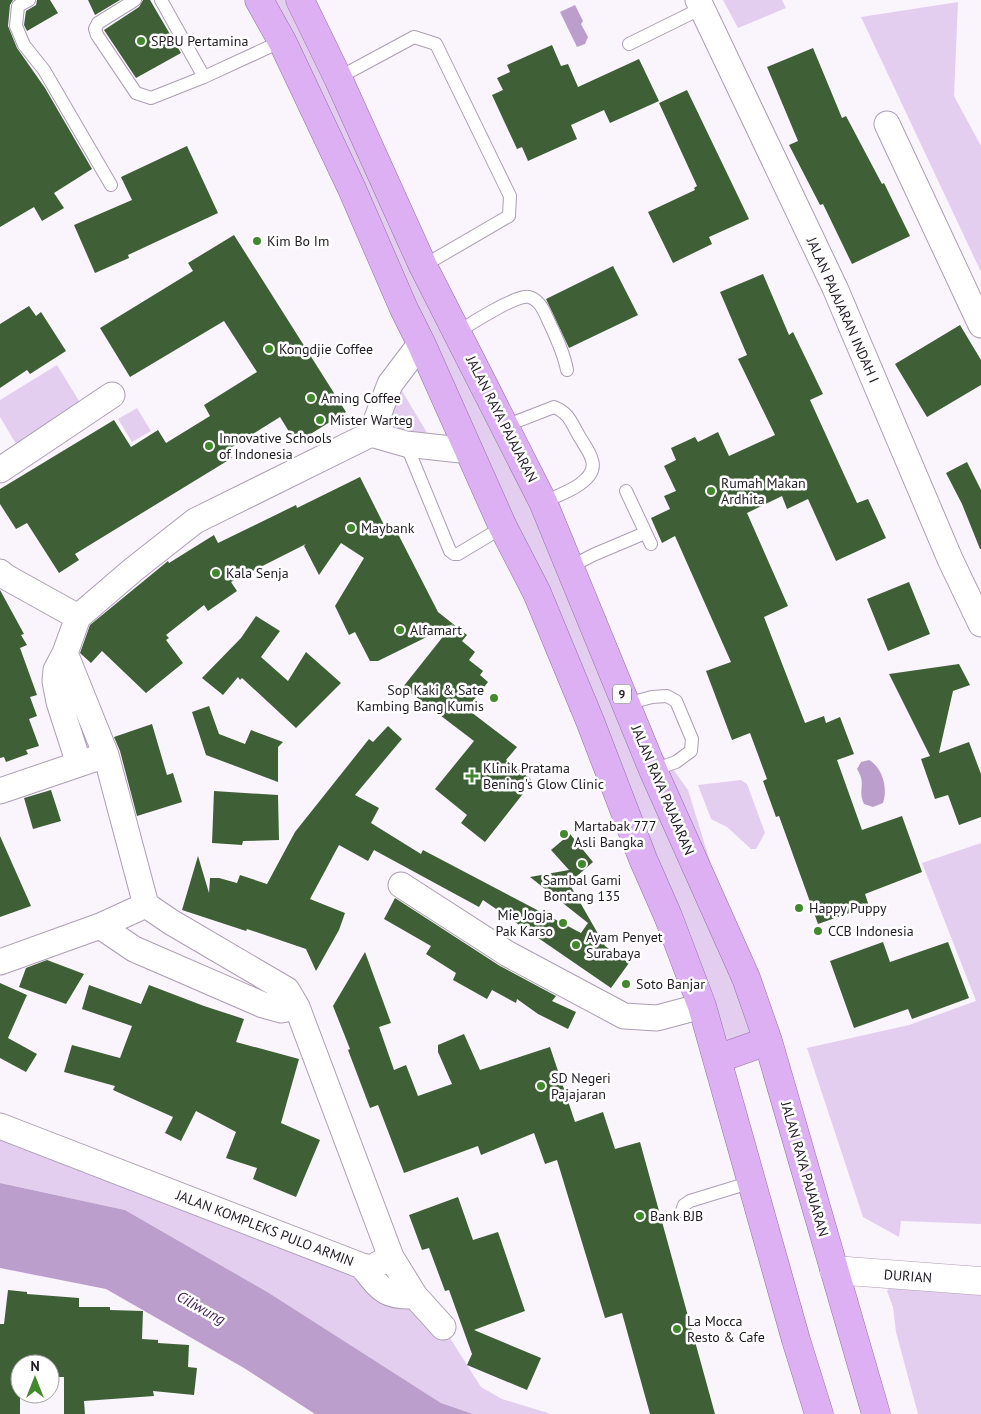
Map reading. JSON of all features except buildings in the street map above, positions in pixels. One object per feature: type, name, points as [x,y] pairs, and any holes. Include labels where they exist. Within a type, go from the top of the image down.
[{"type":"highway","points":[[259,0],[282,41],[352,189],[503,527],[537,593],[590,721],[643,860],[668,916],[702,1006],[796,1340],[819,1414]]},
{"type":"highway","name":"JALAN RAYA PAJAJARAN","points":[[300,0],[338,78],[423,266],[543,502],[653,770],[746,978],[768,1041],[876,1414]]},
{"type":"highway","points":[[717,1060],[768,1041]]},
{"type":"street","name":"JALAN PAJAJARAN INDAH I","points":[[700,4],[835,288],[950,559],[981,624]]},
{"type":"street","points":[[887,124],[981,325]]},
{"type":"street","points":[[371,434],[390,384],[421,343]]},
{"type":"street","points":[[0,470],[112,395]]},
{"type":"street","points":[[79,764],[61,710],[55,681],[56,670],[65,653],[78,617],[140,564],[195,521],[371,434],[406,444],[470,451]]},
{"type":"street","points":[[2,577],[78,617]]},
{"type":"street","points":[[65,653],[106,755],[146,905],[171,922],[287,990],[297,1007],[391,1257],[415,1296],[444,1327]]},
{"type":"street","points":[[0,791],[106,755]]},
{"type":"street","points":[[401,884],[508,954],[624,1016],[657,1018],[702,1006]]},
{"type":"street","points":[[0,962],[100,926],[146,905]]},
{"type":"street","points":[[100,926],[134,949],[263,1005],[282,1010],[297,1007]]},
{"type":"street","name":"JALAN KOMPLEKS PULO ARMIN","points":[[0,1126],[362,1266],[371,1268],[391,1257]]},
{"type":"street","points":[[362,1266],[385,1292],[396,1297],[415,1296]]},
{"type":"street","name":"DURIAN","points":[[834,1270],[981,1281]]},
{"type":"lane","points":[[29,0],[18,6],[16,26],[24,45],[44,70],[112,184]]},
{"type":"lane","points":[[135,0],[98,23],[95,28],[97,35],[136,93],[151,98],[204,77],[282,41]]},
{"type":"lane","points":[[161,0],[204,77]]},
{"type":"lane","points":[[629,44],[700,4]]},
{"type":"lane","points":[[338,78],[414,37],[436,44],[510,196],[509,216],[423,266]]},
{"type":"lane","points":[[458,332],[519,298],[529,297],[538,301],[543,310],[563,353],[567,370]]},
{"type":"lane","points":[[505,426],[554,407],[564,411],[592,459],[593,469],[589,477],[570,490],[543,502]]},
{"type":"lane","points":[[406,444],[450,551],[458,554],[503,527]]},
{"type":"lane","points":[[570,567],[593,555],[648,538],[626,491]]},
{"type":"lane","points":[[626,704],[652,697],[667,696],[676,701],[692,739],[691,751],[676,762],[653,770]]},
{"type":"lane","points":[[682,1211],[684,1205],[690,1201],[752,1182]]},
{"type":"shaded area","points":[[259,0],[294,0],[626,704],[688,790],[746,978],[768,1041],[717,1059],[668,916]]},
{"type":"shaded area","points":[[723,0],[782,0],[786,8],[738,28]]},
{"type":"shaded area","points":[[958,2],[954,96],[981,146],[981,272],[861,17]]},
{"type":"shaded area","points":[[57,365],[84,409],[19,449],[0,417],[0,400]]},
{"type":"shaded area","points":[[399,386],[426,431],[427,437],[377,425]]},
{"type":"shaded area","points":[[137,408],[151,431],[132,442],[118,419]]},
{"type":"shaded area","points":[[741,780],[747,784],[765,833],[756,849],[751,849],[727,827],[711,819],[698,785]]},
{"type":"shaded area","points":[[981,843],[981,1224],[901,1221],[899,1237],[863,1217],[807,1048],[909,1025],[976,1001],[922,863]]},
{"type":"shaded area","points":[[0,1125],[281,1234],[443,1327],[481,1387],[502,1399],[551,1414],[473,1414],[441,1403],[269,1293],[125,1210],[0,1183]]},
{"type":"shaded area","points":[[898,1277],[981,1284],[981,1414],[918,1414],[896,1332],[893,1307],[887,1291]]},
{"type":"water","points":[[575,5],[583,21],[581,24],[588,37],[585,44],[577,47],[560,12]]},
{"type":"water","points":[[869,760],[881,773],[885,792],[883,803],[873,807],[864,804],[861,794],[862,783],[857,769],[861,762]]},
{"type":"water","name":"Ciliwung","points":[[0,1183],[125,1210],[269,1293],[441,1403],[473,1414],[315,1414],[244,1368],[106,1289],[0,1268]]},
{"type":"place","name":"SPBU Pertamina","points":[[141,41]]},
{"type":"place","name":"Kim Bo Im","points":[[257,241]]},
{"type":"place","name":"Kongdjie Coffee","points":[[269,349]]},
{"type":"place","name":"Aming Coffee","points":[[311,398]]},
{"type":"place","name":"Mister Warteg","points":[[320,420]]},
{"type":"place","name":"Innovative Schools of Indonesia","points":[[209,446]]},
{"type":"place","name":"Rumah Makan Ardhita","points":[[711,491]]},
{"type":"place","name":"Maybank","points":[[351,528]]},
{"type":"place","name":"Kala Senja","points":[[216,573]]},
{"type":"place","name":"Alfamart","points":[[400,630]]},
{"type":"place","name":"Sop Kaki & Sate Kambing Bang Kumis","points":[[494,698]]},
{"type":"place","name":"Klinik Pratama Bening's Glow Clinic","points":[[472,776]]},
{"type":"place","name":"Martabak 777 Asli Bangka","points":[[564,834]]},
{"type":"place","name":"Sambal Gami Bontang 135","points":[[582,864]]},
{"type":"place","name":"Happy Puppy","points":[[799,908]]},
{"type":"place","name":"Mie Jogja Pak Karso","points":[[563,923]]},
{"type":"place","name":"CCB Indonesia","points":[[818,931]]},
{"type":"place","name":"Ayam Penyet Surabaya","points":[[576,945]]},
{"type":"place","name":"Soto Banjar","points":[[626,984]]},
{"type":"place","name":"SD Negeri Pajajaran","points":[[541,1086]]},
{"type":"place","name":"Bank BJB","points":[[640,1216]]},
{"type":"place","name":"La Mocca Resto & Cafe","points":[[677,1329]]}]
